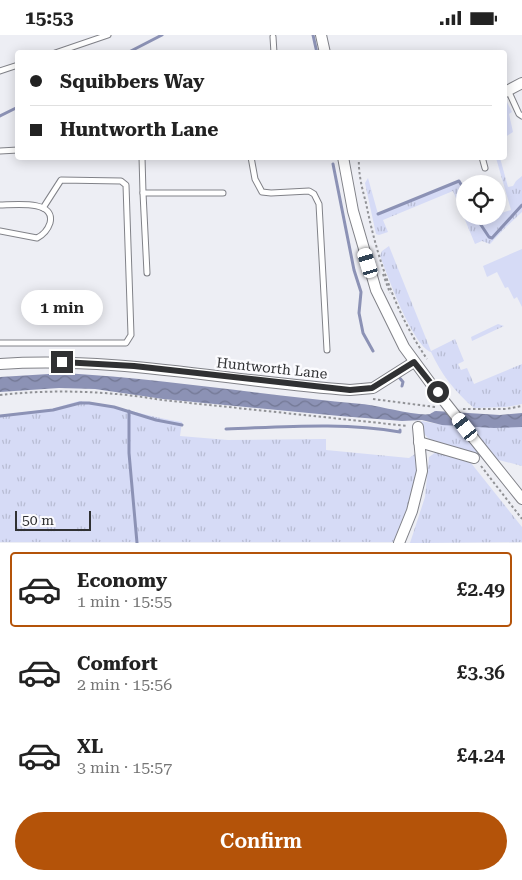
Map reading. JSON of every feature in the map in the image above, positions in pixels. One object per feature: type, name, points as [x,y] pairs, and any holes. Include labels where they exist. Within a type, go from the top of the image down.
[{"type":"street","points":[[321,35],[324,50]]},
{"type":"street","points":[[507,90],[522,83]]},
{"type":"street","points":[[344,160],[353,211],[376,290],[404,347],[522,499]]},
{"type":"street","name":"Huntworth Lane","points":[[0,364],[48,362],[100,363],[350,390],[372,388],[414,362]]},
{"type":"street","points":[[399,543],[412,511],[422,471],[418,427]]},
{"type":"street","points":[[419,442],[474,458]]},
{"type":"lane","points":[[64,50],[108,35]]},
{"type":"lane","points":[[273,37],[274,50]]},
{"type":"lane","points":[[0,71],[15,66]]},
{"type":"lane","points":[[507,93],[522,116]]},
{"type":"lane","points":[[0,151],[15,150]]},
{"type":"lane","points":[[142,160],[147,273]]},
{"type":"lane","points":[[252,160],[255,179],[262,191],[271,193],[309,191],[314,194],[319,204],[327,350]]},
{"type":"lane","points":[[483,160],[485,168]]},
{"type":"lane","points":[[0,343],[126,343],[131,335],[126,185],[121,181],[61,181],[43,208]]},
{"type":"lane","points":[[143,193],[223,193]]},
{"type":"lane","points":[[0,205],[30,204],[43,208],[48,212],[50,223],[41,236],[37,238],[0,231]]},
{"type":"path","points":[[359,160],[360,177],[379,264],[409,333],[427,362]]},
{"type":"path","points":[[0,395],[66,392],[139,396],[418,427]]},
{"type":"path","points":[[431,406],[438,407]]},
{"type":"path","points":[[461,409],[506,409],[522,406]]},
{"type":"path","points":[[474,458],[522,519]]},
{"type":"green space","points":[[507,102],[512,112],[509,114],[513,132],[507,136]]},
{"type":"green space","points":[[497,160],[501,160],[505,175],[501,175]]},
{"type":"green space","points":[[522,176],[522,212],[490,244],[482,241],[475,244],[467,225],[506,225],[506,212],[511,210],[506,193],[506,180],[508,187],[513,186]]},
{"type":"green space","points":[[368,178],[378,214],[456,182],[456,198],[453,191],[383,220],[388,232],[379,235],[376,234],[365,183]]},
{"type":"green space","points":[[389,246],[431,351],[455,339],[464,361],[458,364],[461,370],[467,368],[474,384],[522,364],[522,404],[506,407],[474,408],[455,389],[439,368],[431,352],[416,337],[401,309],[380,256],[382,251]]},
{"type":"green space","points":[[522,249],[522,307],[517,297],[514,299],[508,287],[505,288],[497,272],[487,277],[483,266]]},
{"type":"green space","points":[[498,324],[504,326],[472,341],[471,337]]},
{"type":"green space","points":[[79,401],[182,422],[180,436],[228,440],[326,439],[326,450],[409,458],[415,454],[418,476],[406,514],[394,542],[0,542],[0,415],[51,409]]},
{"type":"green space","points":[[421,421],[458,426],[522,427],[522,466],[465,454],[433,443],[423,433]]},
{"type":"green space","points":[[436,452],[471,463],[522,527],[522,542],[410,543],[425,497],[429,457]]},
{"type":"water","points":[[65,373],[139,379],[362,404],[417,414],[430,414],[436,411],[500,415],[522,413],[522,427],[494,428],[442,425],[422,420],[402,421],[340,416],[163,399],[95,389],[59,388],[0,392],[0,377]]},
{"type":"waterway","points":[[133,50],[162,35]]},
{"type":"waterway","points":[[313,35],[316,50]]},
{"type":"waterway","points":[[0,116],[15,108]]},
{"type":"waterway","points":[[333,164],[354,270],[361,292],[359,313],[363,333],[373,351]]},
{"type":"waterway","points":[[378,214],[456,182]]},
{"type":"waterway","points":[[506,223],[522,205]]},
{"type":"waterway","points":[[481,225],[489,237],[492,238],[504,225]]},
{"type":"waterway","points":[[398,376],[403,382],[402,386]]},
{"type":"waterway","points":[[0,416],[53,410],[80,403],[89,403],[114,407],[156,420],[182,425]]},
{"type":"waterway","points":[[129,411],[129,453],[137,543]]},
{"type":"waterway","points":[[226,429],[335,426],[400,432],[400,430]]},
{"type":"route","points":[[62,362],[134,366],[350,390],[372,388],[379,385],[414,362],[438,392]]}]
